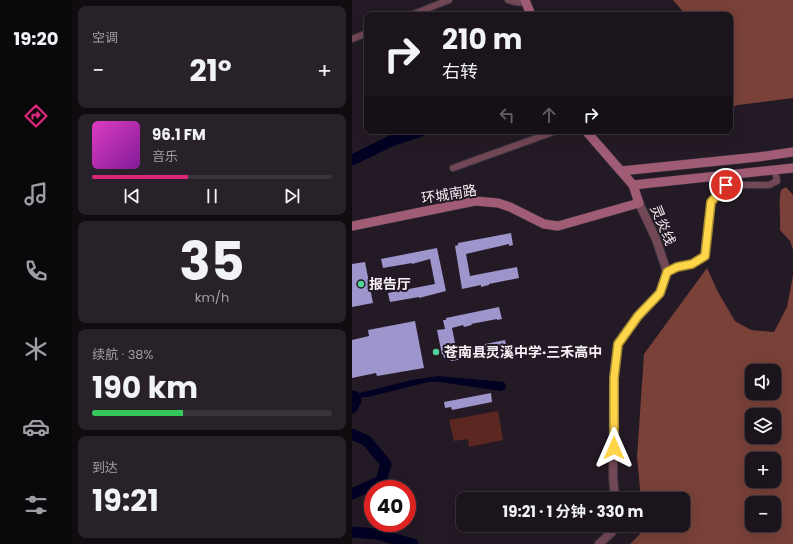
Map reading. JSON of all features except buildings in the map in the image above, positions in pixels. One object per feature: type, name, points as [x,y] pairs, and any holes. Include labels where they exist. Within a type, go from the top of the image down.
[{"type":"main road","points":[[525,1],[530,12]]},
{"type":"main road","name":"灵炎线","points":[[589,134],[632,185],[639,203]]},
{"type":"main road","points":[[621,171],[793,152]]},
{"type":"main road","points":[[632,185],[793,168]]},
{"type":"main road","name":"环城南路","points":[[352,226],[475,201],[498,203],[510,207],[544,224],[558,226],[639,203]]},
{"type":"street","points":[[419,12],[449,0]]},
{"type":"street","points":[[508,0],[515,2],[525,1]]},
{"type":"street","points":[[352,39],[364,34]]},
{"type":"street","points":[[453,168],[548,134]]},
{"type":"street","points":[[614,492],[613,476],[614,378],[618,344],[638,316],[660,293],[667,272],[677,267],[692,264],[705,256],[711,202],[726,185],[769,185],[777,181],[775,171]]},
{"type":"street","name":"灵炎线","points":[[639,203],[656,239],[667,272]]},
{"type":"street","points":[[599,544],[612,532]]},
{"type":"shaded area","points":[[673,0],[793,0],[793,98],[733,107],[733,12],[683,12]]},
{"type":"shaded area","points":[[786,187],[793,195],[793,250],[790,241],[780,230],[780,195],[781,190]]},
{"type":"shaded area","points":[[707,268],[718,292],[735,321],[751,330],[774,332],[787,307],[793,275],[793,544],[630,544],[642,532],[690,532],[690,492],[640,492],[637,457],[644,354]]},
{"type":"shaded area","points":[[498,411],[503,440],[469,447],[468,439],[454,441],[449,420]]},
{"type":"water","points":[[438,376],[504,382],[506,386],[505,389],[501,391],[440,382],[428,382],[368,397],[352,398],[352,395],[412,380]]},
{"type":"waterway","points":[[352,160],[391,141],[412,134]]},
{"type":"waterway","points":[[352,396],[354,396],[356,400],[352,408]]},
{"type":"waterway","points":[[352,434],[367,441],[386,464],[381,481],[352,494]]},
{"type":"waterway","points":[[352,532],[377,534],[413,544]]},
{"type":"place","name":"报告厅","points":[[361,284]]},
{"type":"place","name":"苍南县灵溪中学·三禾高中","points":[[436,352]]},
{"type":"route","points":[[614,448],[614,378],[618,344],[638,316],[660,293],[667,272],[677,267],[692,264],[705,256],[711,202],[726,185]]}]
